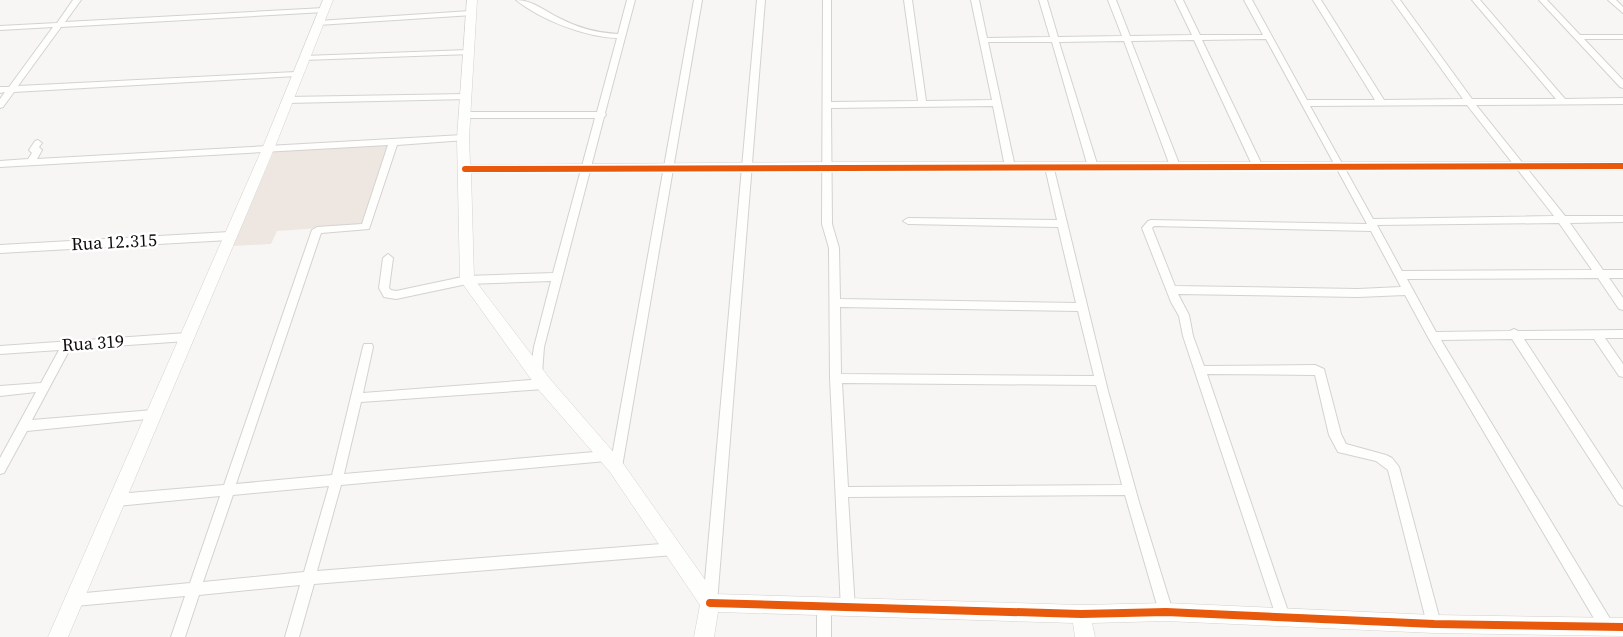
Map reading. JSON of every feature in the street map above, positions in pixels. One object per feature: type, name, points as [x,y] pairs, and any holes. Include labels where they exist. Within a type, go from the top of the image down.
[{"type":"street","points":[[0,105],[76,0]]},
{"type":"street","points":[[519,0],[577,30],[594,36],[622,36]]},
{"type":"street","points":[[540,378],[539,347],[631,0]]},
{"type":"street","points":[[611,461],[670,167],[698,0]]},
{"type":"street","points":[[704,637],[710,603],[761,0]]},
{"type":"street","points":[[828,0],[827,224],[834,248],[836,378],[848,609]]},
{"type":"street","points":[[908,0],[922,103]]},
{"type":"street","points":[[975,0],[1010,167]]},
{"type":"street","points":[[1043,0],[1093,167]]},
{"type":"street","points":[[1112,0],[1175,166]]},
{"type":"street","points":[[1179,0],[1258,167]]},
{"type":"street","points":[[1248,0],[1433,336],[1615,627]]},
{"type":"street","points":[[1317,0],[1381,102]]},
{"type":"street","points":[[1396,0],[1469,101],[1563,220],[1623,306]]},
{"type":"street","points":[[1476,0],[1562,101]]},
{"type":"street","points":[[1543,0],[1623,85]]},
{"type":"street","points":[[1612,0],[1623,11]]},
{"type":"street","points":[[0,28],[323,11],[471,7],[464,115],[467,280],[540,378],[611,461],[710,603]]},
{"type":"street","points":[[58,637],[268,149],[323,11]]},
{"type":"street","points":[[1578,37],[1623,36]]},
{"type":"street","points":[[984,40],[1268,37]]},
{"type":"street","points":[[304,58],[468,52]]},
{"type":"street","points":[[0,90],[296,74]]},
{"type":"street","points":[[287,100],[466,97]]},
{"type":"street","points":[[1305,103],[1623,101]]},
{"type":"street","points":[[828,105],[996,103]]},
{"type":"street","points":[[464,115],[602,115]]},
{"type":"street","points":[[0,164],[464,138]]},
{"type":"street","points":[[178,637],[317,230],[366,227],[393,142]]},
{"type":"street","points":[[32,162],[38,150],[33,150],[38,143]]},
{"type":"street","points":[[465,169],[827,166],[1623,166]]},
{"type":"street","points":[[1050,167],[1081,307],[1127,490],[1166,612]]},
{"type":"street","points":[[1283,617],[1188,336],[1186,320],[1171,290],[1147,228],[1151,223],[1372,225],[1623,219]]},
{"type":"street","points":[[908,221],[1062,224]]},
{"type":"street","name":"Rua 12.315","points":[[0,249],[229,236]]},
{"type":"street","points":[[388,258],[384,288],[388,294],[396,296],[467,280],[558,278]]},
{"type":"street","points":[[1399,275],[1623,274]]},
{"type":"street","points":[[1171,290],[1359,293],[1408,291]]},
{"type":"street","points":[[835,303],[1081,307]]},
{"type":"street","points":[[1433,336],[1514,333],[1623,334]]},
{"type":"street","points":[[1514,333],[1623,500]]},
{"type":"street","points":[[1596,333],[1623,373]]},
{"type":"street","name":"Rua 319","points":[[0,350],[187,337]]},
{"type":"street","points":[[0,469],[67,345]]},
{"type":"street","points":[[292,637],[337,478],[368,347]]},
{"type":"street","points":[[1200,370],[1315,369],[1320,372],[1335,435],[1342,448],[1355,454],[1384,458],[1393,467],[1434,624]]},
{"type":"street","points":[[357,398],[540,378]]},
{"type":"street","points":[[836,378],[1101,381]]},
{"type":"street","points":[[0,391],[44,387]]},
{"type":"street","points":[[23,426],[153,415]]},
{"type":"street","points":[[117,500],[337,478],[611,461]]},
{"type":"street","points":[[841,492],[1127,490]]},
{"type":"street","points":[[75,600],[308,578],[674,549]]},
{"type":"street","points":[[710,603],[848,609],[1081,614],[1166,612],[1434,624],[1615,627]]},
{"type":"street","points":[[824,608],[824,637]]},
{"type":"street","points":[[1081,614],[1085,637]]},
{"type":"shaded area","points":[[390,145],[365,225],[277,231],[271,244],[233,246],[274,151]]},
{"type":"cycle path","points":[[465,169],[827,166],[1623,166]]},
{"type":"cycle path","points":[[710,603],[1081,614],[1166,612],[1434,624],[1623,627]]}]
